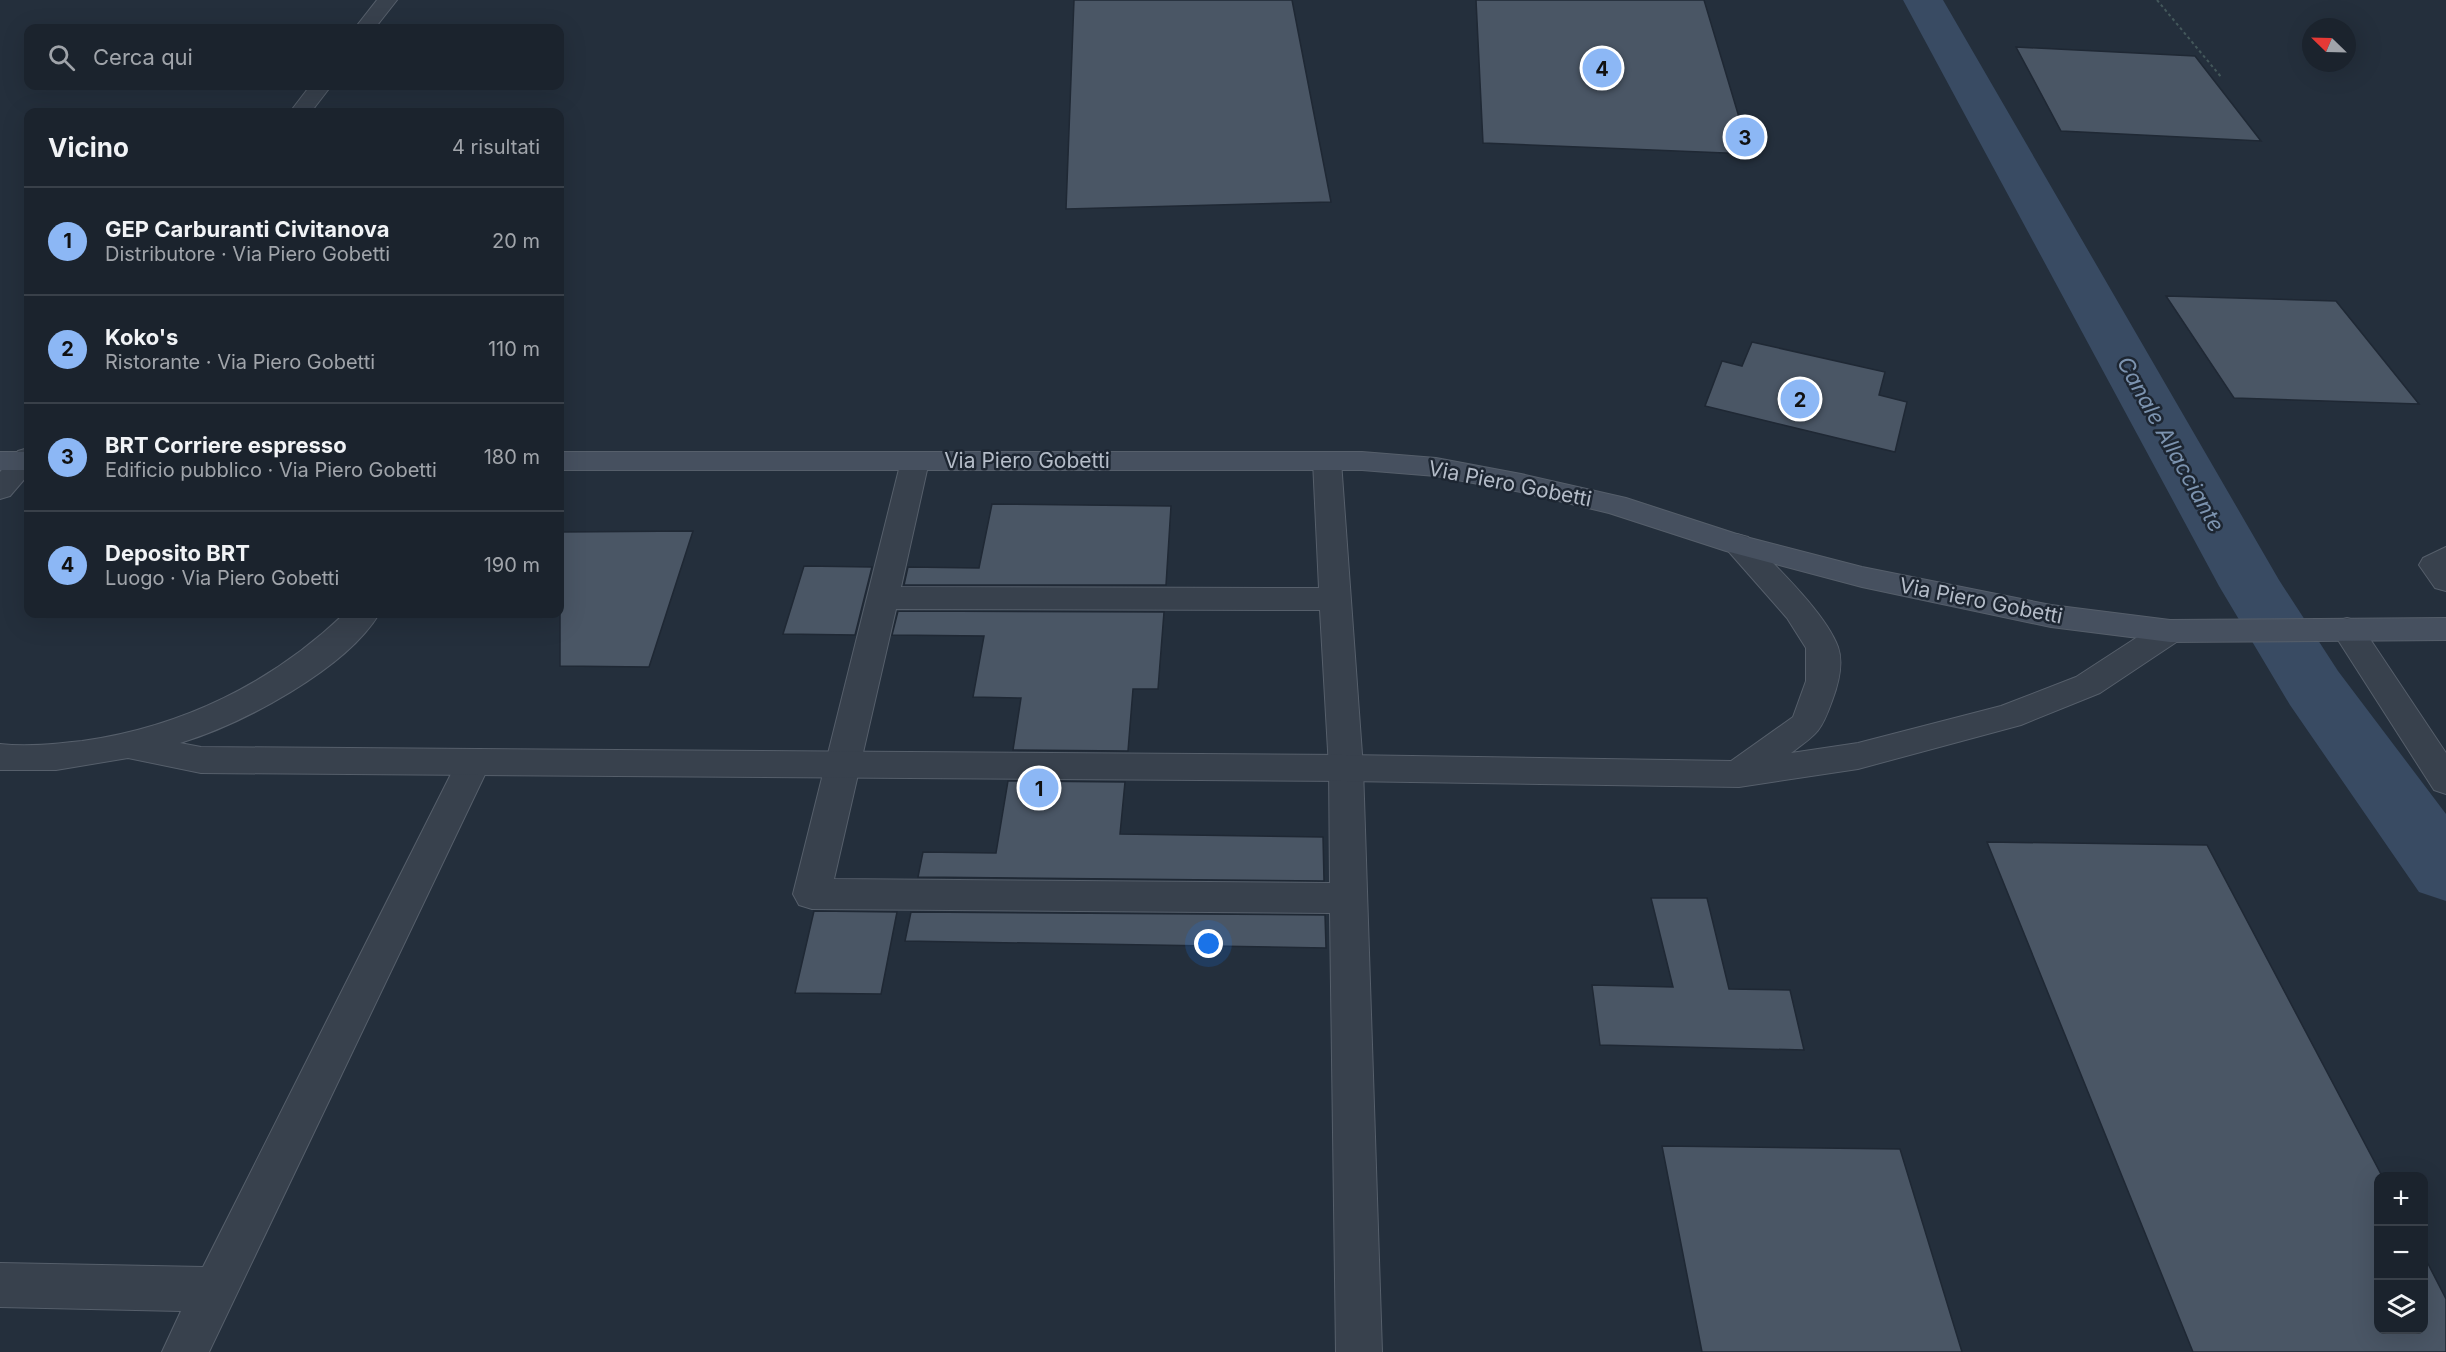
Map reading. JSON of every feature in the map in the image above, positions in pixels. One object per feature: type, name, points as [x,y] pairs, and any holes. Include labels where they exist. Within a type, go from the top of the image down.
[{"type":"street","points":[[368,24],[387,0]]},
{"type":"street","points":[[303,108],[318,90]]},
{"type":"street","points":[[0,490],[21,460]]},
{"type":"street","name":"Via Piero Gobetti","points":[[564,461],[1362,461],[1436,467],[1521,483],[1616,505],[1737,544],[1862,577],[2051,616],[2170,630],[2446,629]]},
{"type":"street","points":[[915,461],[812,894],[1349,898]]},
{"type":"street","points":[[1327,461],[1346,768],[1359,1352]]},
{"type":"street","points":[[1737,544],[1798,610],[1822,648],[1823,681],[1807,724],[1738,774]]},
{"type":"street","points":[[2446,557],[2434,564],[2446,581]]},
{"type":"street","points":[[883,598],[1335,599]]},
{"type":"street","points":[[2,760],[87,754],[130,746],[181,730],[225,712],[275,686],[312,661],[359,618]]},
{"type":"street","points":[[2335,629],[2446,781]]},
{"type":"street","points":[[130,746],[201,760],[473,764],[1346,768],[1738,774],[1858,756],[2009,716],[2088,685],[2170,630]]},
{"type":"street","points":[[185,1352],[473,764]]},
{"type":"street","points":[[0,1285],[216,1290]]},
{"type":"path","points":[[2157,0],[2222,78]]},
{"type":"building","points":[[1074,0],[1292,0],[1331,202],[1066,209]]},
{"type":"building","points":[[1476,0],[1704,0],[1750,154],[1483,143]]},
{"type":"building","points":[[2016,47],[2195,56],[2261,141],[2061,131]]},
{"type":"building","points":[[2166,296],[2336,301],[2419,404],[2234,398]]},
{"type":"building","points":[[1752,342],[1885,372],[1879,395],[1907,402],[1895,452],[1705,406],[1722,361],[1742,366]]},
{"type":"building","points":[[992,504],[1171,506],[1166,585],[904,585],[908,567],[979,568]]},
{"type":"building","points":[[693,531],[649,667],[560,666],[560,618],[564,618],[564,532]]},
{"type":"building","points":[[804,566],[872,567],[855,635],[783,634]]},
{"type":"building","points":[[898,611],[1164,612],[1158,689],[1133,689],[1128,751],[1013,750],[1021,698],[973,697],[984,636],[892,635]]},
{"type":"building","points":[[1008,781],[1125,782],[1120,834],[1323,837],[1324,881],[918,877],[923,852],[996,853]]},
{"type":"building","points":[[1987,842],[2207,845],[2380,1172],[2374,1172],[2374,1334],[2428,1334],[2428,1264],[2446,1299],[2446,1352],[2193,1352]]},
{"type":"building","points":[[1651,898],[1707,898],[1729,989],[1790,990],[1804,1050],[1600,1045],[1592,985],[1673,987]]},
{"type":"building","points":[[814,911],[897,912],[881,994],[795,993]]},
{"type":"building","points":[[911,912],[1325,915],[1326,948],[905,941]]},
{"type":"building","points":[[1662,1146],[1900,1149],[1962,1352],[1702,1352]]},
{"type":"waterway","name":"Canale Allacciante","points":[[1923,0],[2251,586],[2314,688],[2446,871]]},
{"type":"place","name":"Deposito BRT","points":[[1602,68]]},
{"type":"place","name":"BRT Corriere espresso","points":[[1745,137]]},
{"type":"place","name":"Koko's","points":[[1800,399]]},
{"type":"place","name":"GEP Carburanti Civitanova","points":[[1039,788]]}]
